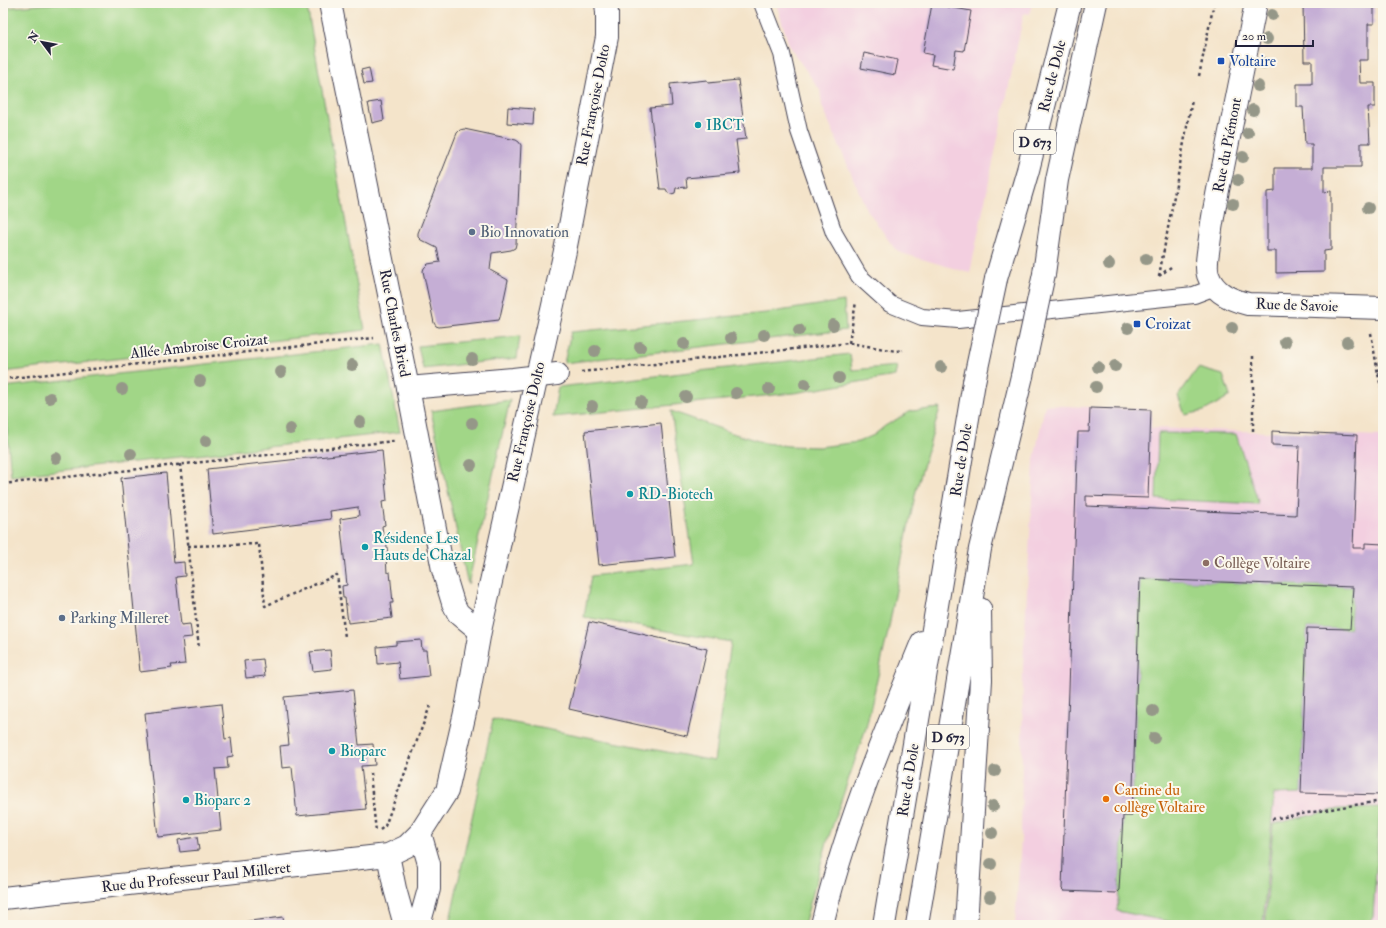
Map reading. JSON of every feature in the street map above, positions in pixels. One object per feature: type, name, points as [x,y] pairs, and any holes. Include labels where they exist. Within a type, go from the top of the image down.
[{"type":"street","name":"Rue Charles Bried","points":[[330,3],[398,335],[443,570],[458,614],[480,631]]},
{"type":"street","name":"Rue Françoise Dolto","points":[[388,855],[407,846],[420,833],[447,791],[467,704],[480,631],[547,376],[566,243],[607,37],[608,13],[606,3]]},
{"type":"street","name":"Rue de Dole","points":[[884,925],[974,382],[996,279],[1028,170],[1070,3]]},
{"type":"street","name":"Rue de Dole","points":[[917,925],[980,549],[1022,376],[1044,274],[1058,180],[1096,3]]},
{"type":"street","name":"Rue du Piémont","points":[[1215,287],[1208,273],[1207,264],[1212,220],[1256,3]]},
{"type":"street","name":"Rue de Savoie","points":[[1215,287],[1230,298],[1248,304],[1375,308]]},
{"type":"street","points":[[408,388],[547,376]]},
{"type":"street","points":[[966,925],[981,680],[980,549]]},
{"type":"street","points":[[822,925],[843,848],[876,753],[936,608]]},
{"type":"street","points":[[419,925],[429,889],[429,864],[420,833]]},
{"type":"street","points":[[388,855],[395,889],[405,925]]},
{"type":"street","name":"Rue du Professeur Paul Milleret","points":[[3,898],[388,855]]},
{"type":"lane","points":[[762,3],[782,54],[799,131],[834,233],[859,276],[890,304],[922,317],[958,320],[1194,295],[1215,287]]},
{"type":"path","points":[[1199,76],[1214,3]]},
{"type":"path","points":[[1171,267],[1159,276],[1192,100]]},
{"type":"path","points":[[849,343],[856,299]]},
{"type":"path","points":[[1375,308],[1378,374],[1383,395]]},
{"type":"path","name":"Allée Ambroise Croizat","points":[[3,379],[398,335]]},
{"type":"path","points":[[547,376],[849,343],[896,351],[903,350]]},
{"type":"path","points":[[1253,355],[1253,431]]},
{"type":"path","points":[[1378,374],[1383,371]]},
{"type":"path","points":[[4,484],[418,438]]},
{"type":"path","points":[[180,464],[199,649]]},
{"type":"path","points":[[3,468],[7,510]]},
{"type":"path","points":[[188,546],[259,544],[265,606],[337,575],[345,637]]},
{"type":"path","points":[[370,773],[376,833],[385,826],[430,706]]},
{"type":"path","points":[[1272,819],[1338,807],[1383,801]]},
{"type":"shaded area","points":[[776,3],[1032,3],[1030,14],[1024,13],[970,273],[901,253],[894,248],[866,208],[822,106],[820,90],[790,48]]},
{"type":"shaded area","name":"Collège Voltaire","points":[[1045,405],[1151,410],[1151,428],[1383,436],[1383,925],[1015,925],[1021,841],[1023,665],[1034,460]]},
{"type":"green space","points":[[59,3],[302,3],[307,6],[365,330],[3,372],[3,8]]},
{"type":"green space","points":[[844,301],[846,330],[564,363],[571,332],[766,313]]},
{"type":"green space","points":[[520,336],[517,358],[423,369],[418,346]]},
{"type":"green space","points":[[383,344],[400,432],[11,476],[3,387]]},
{"type":"green space","points":[[850,354],[852,370],[897,366],[895,376],[794,393],[553,417],[558,387]]},
{"type":"green space","points":[[1198,368],[1223,375],[1230,396],[1204,411],[1185,415],[1178,396]]},
{"type":"green space","points":[[510,400],[468,585],[431,411]]},
{"type":"green space","points":[[940,408],[916,491],[888,632],[866,728],[827,842],[804,925],[449,925],[493,719],[714,761],[731,642],[584,617],[591,576],[694,564],[671,411],[765,443],[788,446],[819,447],[858,442],[874,435],[885,426],[911,411]]},
{"type":"green space","points":[[1158,433],[1236,434],[1259,504],[1156,499]]},
{"type":"green space","points":[[1140,579],[1353,587],[1350,629],[1307,628],[1301,793],[1274,794],[1263,925],[1186,925],[1117,911],[1123,816],[1132,816]]},
{"type":"green space","points":[[1380,808],[1373,917],[1368,925],[1265,925],[1273,824],[1338,809]]},
{"type":"building","points":[[1303,3],[1374,3],[1374,24],[1368,24],[1368,60],[1359,60],[1360,83],[1375,83],[1375,107],[1368,107],[1370,143],[1361,143],[1361,167],[1324,167],[1324,192],[1331,191],[1331,250],[1324,251],[1324,272],[1276,273],[1276,251],[1267,251],[1267,192],[1275,191],[1275,168],[1312,168],[1312,144],[1305,144],[1303,107],[1297,107],[1297,84],[1312,84],[1312,61],[1304,61]]},
{"type":"building","points":[[932,4],[971,11],[964,51],[956,50],[953,69],[931,65],[933,55],[923,53]]},
{"type":"building","points":[[864,53],[898,60],[895,75],[861,68]]},
{"type":"building","points":[[369,68],[372,83],[364,84],[361,70]]},
{"type":"building","name":"IBCT","points":[[707,80],[708,83],[738,80],[746,139],[736,140],[740,173],[686,178],[687,187],[676,188],[675,193],[671,194],[668,193],[666,189],[660,189],[650,108],[672,106],[670,84]]},
{"type":"building","points":[[381,101],[384,120],[372,123],[368,103]]},
{"type":"building","points":[[508,107],[534,109],[533,125],[507,123]]},
{"type":"building","points":[[464,129],[516,140],[521,145],[516,244],[515,248],[511,250],[492,253],[490,270],[508,280],[499,320],[439,327],[434,323],[423,271],[428,264],[440,262],[437,248],[421,240],[418,237],[418,233],[457,133]]},
{"type":"building","points":[[1090,408],[1151,410],[1148,498],[1086,496],[1086,506],[1296,515],[1299,446],[1272,445],[1272,431],[1357,435],[1353,548],[1365,548],[1365,543],[1383,544],[1383,795],[1301,793],[1307,628],[1350,629],[1353,587],[1140,579],[1132,816],[1123,816],[1119,890],[1116,893],[1064,891],[1062,889],[1078,432],[1089,432]]},
{"type":"building","name":"RD-Biotech","points":[[661,423],[675,557],[599,565],[585,431]]},
{"type":"building","name":"Résidence Les Hauts de Chazal","points":[[382,450],[387,501],[382,502],[385,525],[382,526],[383,536],[386,536],[388,558],[386,558],[387,573],[390,572],[393,603],[390,603],[392,618],[348,623],[342,586],[347,585],[340,519],[359,516],[358,507],[330,511],[331,519],[213,534],[207,469]]},
{"type":"building","points":[[166,473],[174,563],[184,562],[185,576],[176,577],[181,625],[190,624],[192,637],[182,638],[185,664],[171,665],[172,668],[140,672],[121,478]]},
{"type":"building","points":[[589,622],[707,649],[687,736],[569,709]]},
{"type":"building","points":[[421,640],[422,650],[426,650],[429,676],[400,679],[398,662],[378,664],[377,647],[396,645],[396,642]]},
{"type":"building","points":[[330,650],[332,669],[313,671],[310,652]]},
{"type":"building","points":[[263,659],[265,676],[246,678],[244,661]]},
{"type":"building","name":"Bioparc","points":[[353,690],[359,745],[373,744],[375,765],[361,766],[366,809],[297,816],[292,767],[282,768],[280,746],[289,745],[284,697]]},
{"type":"building","name":"Bioparc 2","points":[[221,704],[225,739],[231,738],[233,756],[227,757],[228,768],[215,769],[221,830],[158,837],[145,713]]},
{"type":"building","points":[[197,837],[199,850],[180,852],[178,840]]},
{"type":"building","points":[[283,917],[284,925],[225,925],[225,924]]},
{"type":"place","name":"Voltaire","points":[[1221,61]]},
{"type":"place","name":"IBCT","points":[[698,125]]},
{"type":"place","name":"Bio Innovation","points":[[472,232]]},
{"type":"place","name":"Croizat","points":[[1137,324]]},
{"type":"place","name":"RD-Biotech","points":[[630,494]]},
{"type":"place","name":"Résidence Les Hauts de Chazal","points":[[365,547]]},
{"type":"place","name":"Collège Voltaire","points":[[1206,563]]},
{"type":"place","name":"Parking Milleret","points":[[62,618]]},
{"type":"place","name":"Bioparc","points":[[332,751]]},
{"type":"place","name":"Cantine du collège Voltaire","points":[[1106,799]]},
{"type":"place","name":"Bioparc 2","points":[[186,800]]}]
